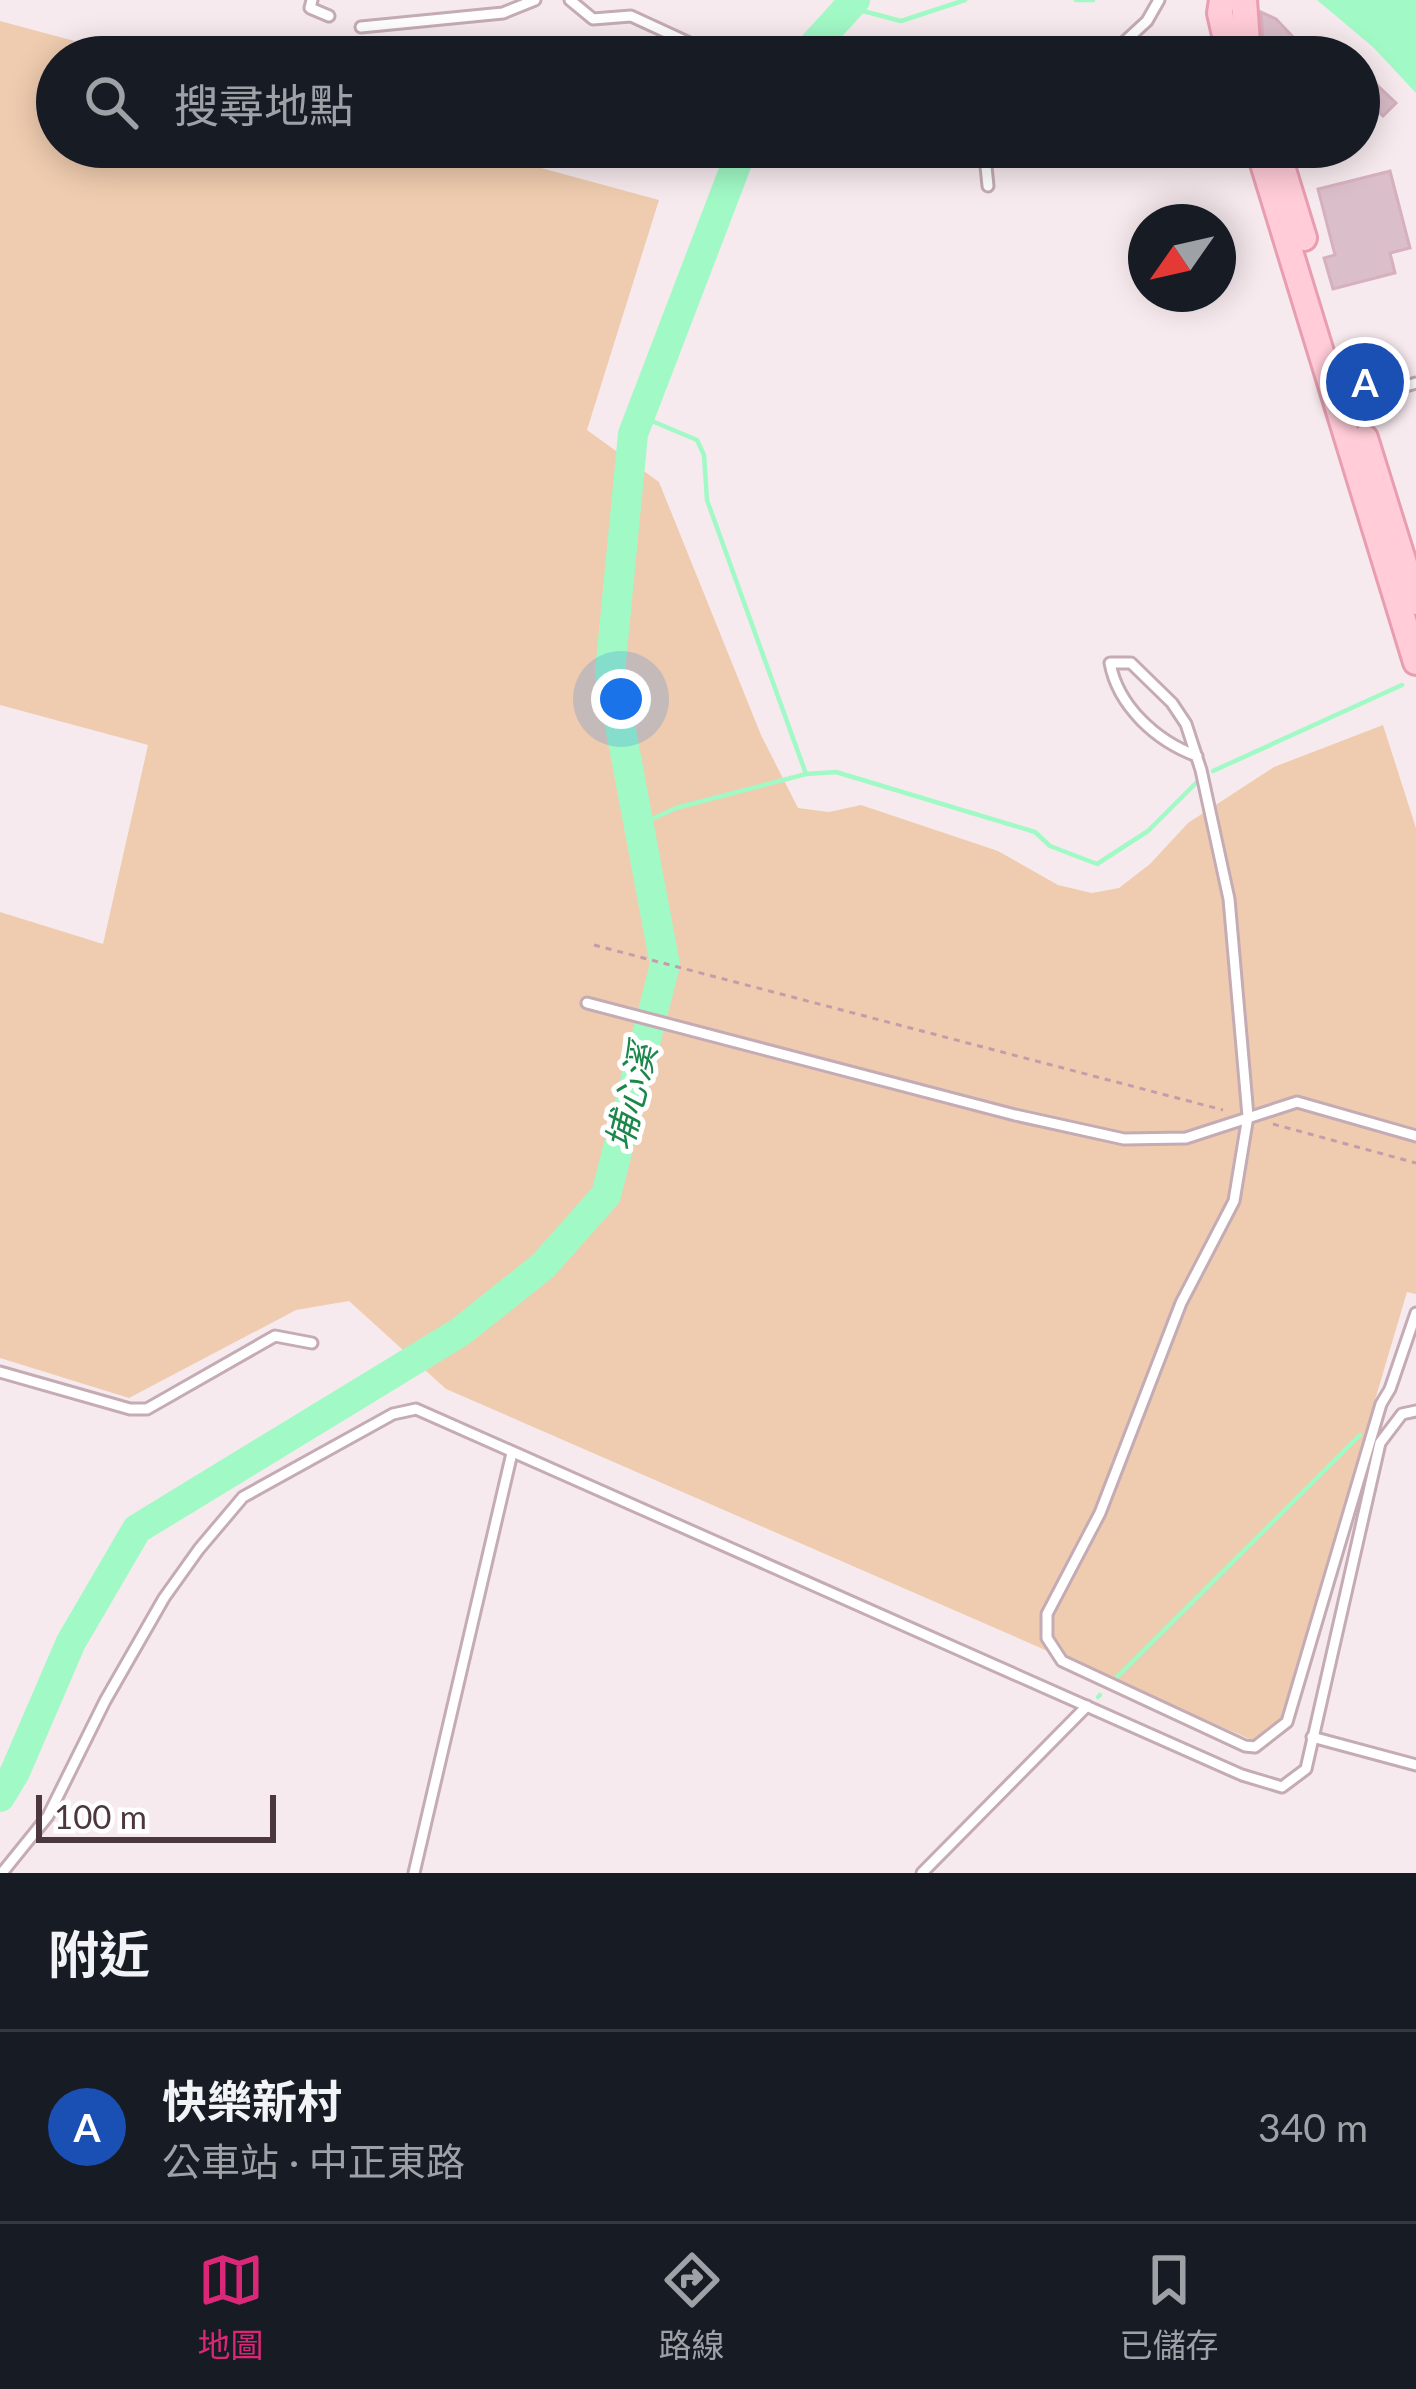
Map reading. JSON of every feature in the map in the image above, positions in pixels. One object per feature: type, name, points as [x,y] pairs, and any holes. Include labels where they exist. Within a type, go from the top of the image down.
[{"type":"main road","points":[[1244,0],[1247,36]]},
{"type":"main road","points":[[1221,6],[1226,36]]},
{"type":"main road","points":[[1265,168],[1416,602]]},
{"type":"main road","points":[[1282,168],[1416,662]]},
{"type":"lane","points":[[312,0],[310,8],[328,16]]},
{"type":"lane","points":[[361,27],[503,14],[535,0]]},
{"type":"lane","points":[[569,0],[593,19],[631,16],[674,36]]},
{"type":"lane","points":[[631,16],[638,0]]},
{"type":"lane","points":[[1131,36],[1159,0]]},
{"type":"lane","points":[[986,168],[988,186]]},
{"type":"lane","points":[[1346,404],[1416,382]]},
{"type":"lane","points":[[1197,756],[1161,739],[1143,720],[1115,689],[1110,663],[1131,663],[1172,703],[1186,724],[1197,756],[1229,899],[1248,1116],[1234,1201],[1169,1330],[1100,1513],[1047,1614],[1047,1638],[1062,1661],[1228,1739],[1255,1747],[1287,1722],[1381,1405],[1416,1313]]},
{"type":"lane","points":[[592,1003],[1124,1139],[1186,1138],[1297,1102],[1416,1136]]},
{"type":"lane","points":[[0,1372],[130,1409],[147,1409],[275,1336],[312,1343]]},
{"type":"lane","points":[[2,1873],[48,1816],[69,1781],[104,1701],[164,1598],[243,1497],[393,1414],[416,1409],[1242,1775],[1282,1787],[1306,1769],[1380,1443],[1402,1414],[1416,1411]]},
{"type":"lane","points":[[414,1873],[512,1454]]},
{"type":"lane","points":[[922,1873],[1087,1706]]},
{"type":"lane","points":[[1312,1737],[1416,1765]]},
{"type":"path","points":[[594,945],[1416,1163]]},
{"type":"shaded area","points":[[1317,0],[1416,0],[1416,93],[1380,54],[1380,36],[1360,36]]},
{"type":"shaded area","points":[[0,21],[56,36],[36,36],[36,168],[541,168],[659,200],[587,430],[659,482],[761,735],[798,808],[829,812],[861,805],[998,851],[1058,885],[1092,893],[1119,888],[1150,864],[1188,823],[1274,767],[1383,725],[1416,828],[1416,1294],[1407,1292],[1280,1721],[1252,1740],[446,1389],[349,1301],[296,1310],[129,1398],[0,1358],[0,912],[103,944],[148,745],[0,705]]},
{"type":"building","points":[[1261,12],[1276,19],[1292,36],[1263,36]]},
{"type":"building","points":[[1380,88],[1396,103],[1383,116],[1380,113]]},
{"type":"building","points":[[1390,171],[1410,248],[1390,253],[1395,273],[1333,289],[1324,258],[1335,255],[1318,189]]},
{"type":"waterway","name":"埔心溪","points":[[822,36],[855,0]]},
{"type":"waterway","points":[[848,7],[901,21],[965,0]]},
{"type":"waterway","points":[[1076,0],[1093,0]]},
{"type":"waterway","name":"埔心溪","points":[[0,1797],[71,1642],[137,1529],[460,1332],[543,1266],[606,1195],[665,965],[610,672],[633,434],[735,168]]},
{"type":"waterway","points":[[640,416],[697,440],[704,455],[707,500],[806,774]]},
{"type":"waterway","points":[[1213,771],[1402,685]]},
{"type":"waterway","points":[[639,825],[676,808],[806,774],[836,772],[1035,832],[1050,846],[1097,864],[1148,831],[1198,781]]},
{"type":"waterway","points":[[1117,1677],[1360,1435]]},
{"type":"waterway","points":[[929,1873],[959,1842]]},
{"type":"place","name":"快樂新村","points":[[1365,382]]}]
